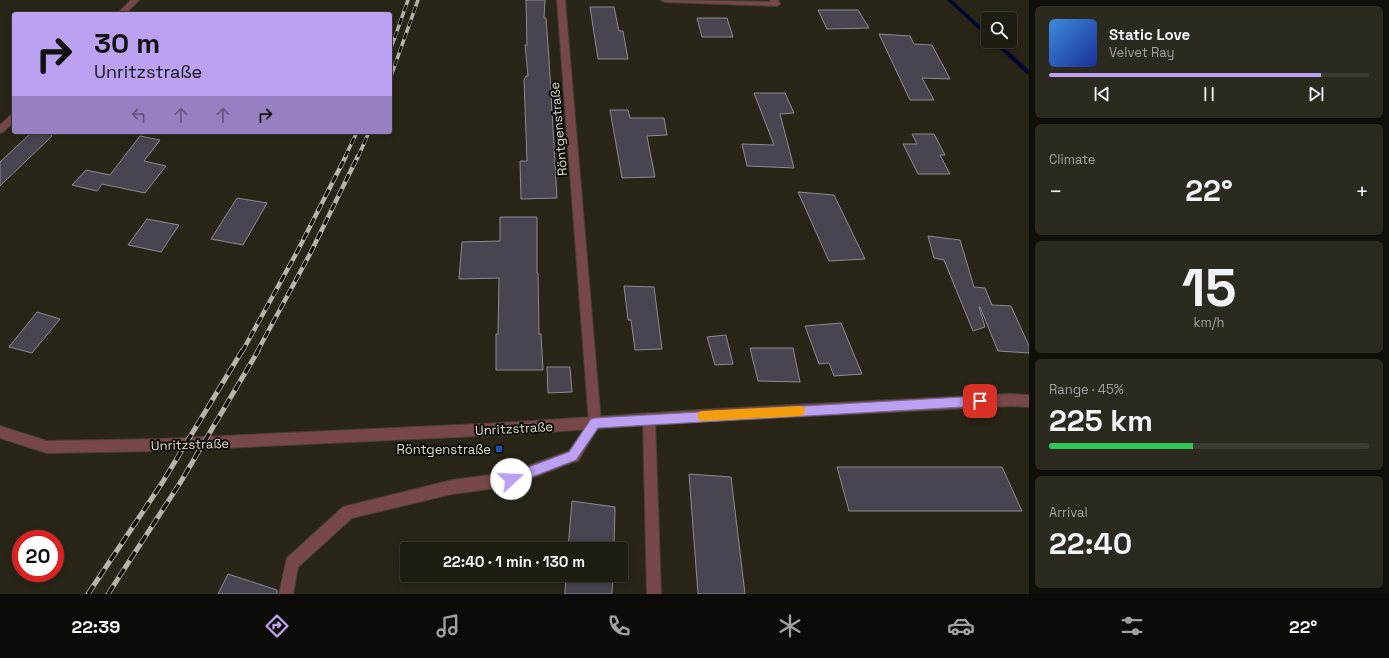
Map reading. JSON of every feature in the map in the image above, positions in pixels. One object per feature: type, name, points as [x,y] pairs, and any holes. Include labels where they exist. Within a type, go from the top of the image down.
[{"type":"street","points":[[123,12],[135,0]]},
{"type":"street","name":"Röntgenstraße","points":[[561,0],[595,423]]},
{"type":"street","points":[[665,0],[776,4],[774,0]]},
{"type":"street","points":[[0,130],[12,119]]},
{"type":"street","name":"Unritzstraße","points":[[0,432],[47,447],[136,446],[232,443],[1011,400],[1029,401]]},
{"type":"street","points":[[649,419],[654,594]]},
{"type":"street","points":[[286,594],[292,563],[348,512],[452,487],[511,479],[573,456],[595,423]]},
{"type":"building","points":[[526,0],[545,0],[544,18],[546,18],[549,59],[557,198],[521,199],[520,161],[527,161],[524,80],[526,76],[528,76],[525,45],[527,45]]},
{"type":"building","points":[[590,7],[614,7],[619,31],[623,31],[628,59],[598,59]]},
{"type":"building","points":[[818,10],[858,10],[869,28],[827,29]]},
{"type":"building","points":[[697,18],[727,18],[733,37],[702,37]]},
{"type":"building","points":[[879,34],[910,36],[914,44],[932,45],[950,79],[922,78],[934,100],[910,100]]},
{"type":"building","points":[[754,93],[785,93],[794,113],[780,114],[794,168],[747,166],[742,144],[774,145]]},
{"type":"building","points":[[610,110],[628,110],[630,118],[664,118],[667,135],[647,136],[655,177],[622,178]]},
{"type":"building","points":[[30,134],[50,134],[52,136],[0,186],[0,162]]},
{"type":"building","points":[[912,134],[934,134],[945,155],[940,155],[950,174],[918,174],[903,144],[917,144]]},
{"type":"building","points":[[140,136],[160,140],[144,161],[166,166],[145,193],[102,184],[97,191],[72,185],[86,170],[110,175]]},
{"type":"building","points":[[798,192],[834,195],[865,259],[829,261]]},
{"type":"building","points":[[237,198],[267,203],[243,245],[211,239]]},
{"type":"building","points":[[500,217],[537,217],[539,334],[541,334],[543,370],[496,370],[499,278],[459,279],[462,242],[500,241]]},
{"type":"building","points":[[147,219],[179,225],[161,252],[128,245]]},
{"type":"building","points":[[928,236],[960,240],[974,287],[985,288],[992,305],[1011,306],[1029,346],[1029,353],[998,351],[980,307],[985,327],[973,331],[944,260],[934,258]]},
{"type":"building","points":[[624,286],[654,287],[662,349],[635,350],[631,320],[628,320]]},
{"type":"building","points":[[37,312],[60,319],[32,353],[9,347]]},
{"type":"building","points":[[841,323],[862,374],[834,376],[829,363],[819,364],[805,326]]},
{"type":"building","points":[[726,335],[733,364],[715,365],[707,337]]},
{"type":"building","points":[[750,348],[793,348],[800,382],[758,381]]},
{"type":"building","points":[[547,367],[570,367],[572,392],[548,393]]},
{"type":"building","points":[[837,467],[1002,467],[1022,511],[849,511]]},
{"type":"building","points":[[689,474],[731,477],[745,594],[698,594]]},
{"type":"building","points":[[572,501],[615,507],[614,542],[569,542]]},
{"type":"building","points":[[228,574],[277,590],[277,594],[218,594]]},
{"type":"building","points":[[566,582],[613,582],[612,594],[565,594]]},
{"type":"waterway","points":[[949,0],[981,30]]},
{"type":"waterway","points":[[1002,48],[1029,73]]},
{"type":"railway","points":[[392,45],[408,0]]},
{"type":"railway","points":[[392,73],[418,0]]},
{"type":"railway","points":[[345,157],[356,134]]},
{"type":"railway","points":[[358,157],[368,134]]},
{"type":"railway","points":[[242,352],[297,252],[346,156]]},
{"type":"railway","points":[[257,352],[311,252],[358,156]]},
{"type":"railway","points":[[88,594],[162,483],[242,351]]},
{"type":"railway","points":[[108,594],[180,483],[258,351]]},
{"type":"slow traffic","points":[[702,416],[800,411]]},
{"type":"place","name":"Röntgenstraße","points":[[499,449]]},
{"type":"route","points":[[511,479],[573,456],[595,423],[980,401]]}]
